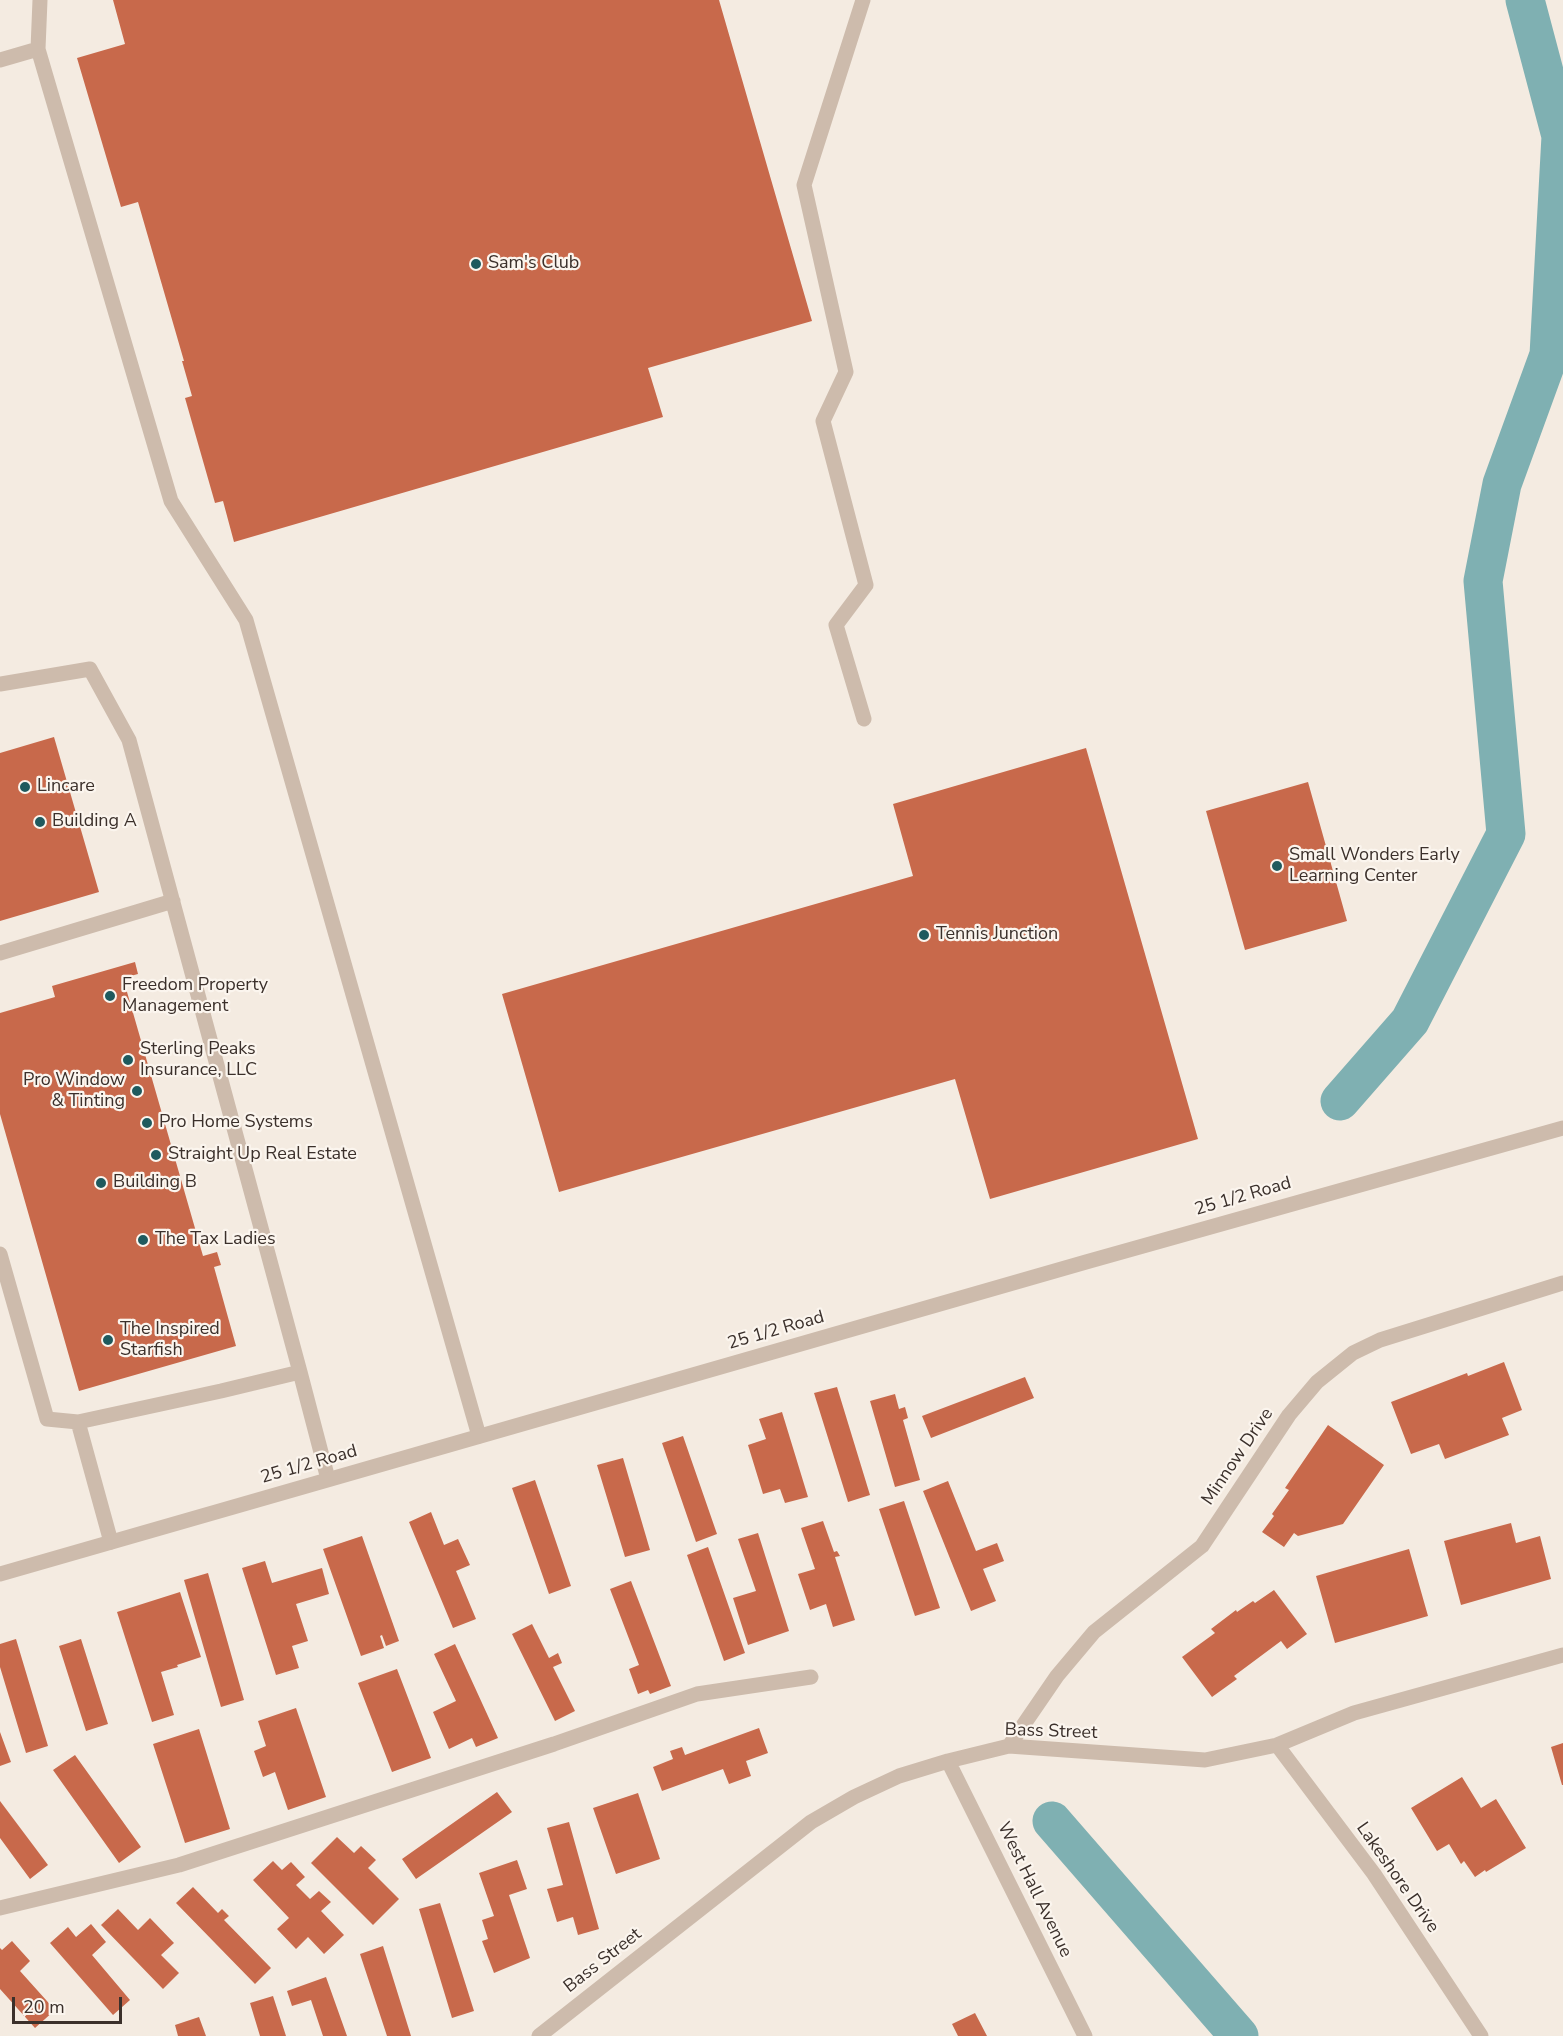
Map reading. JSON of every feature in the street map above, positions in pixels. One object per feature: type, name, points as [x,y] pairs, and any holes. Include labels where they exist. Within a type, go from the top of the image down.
[{"type":"street","points":[[40,0],[38,50],[171,501],[246,620],[479,1436]]},
{"type":"street","points":[[863,0],[804,185],[846,372],[823,421],[866,585],[836,625],[864,719]]},
{"type":"street","points":[[0,60],[38,50]]},
{"type":"street","points":[[0,684],[90,669],[129,740],[328,1479]]},
{"type":"street","points":[[0,953],[173,902]]},
{"type":"street","name":"25 1/2 Road","points":[[0,1574],[1086,1262],[1563,1128]]},
{"type":"street","points":[[0,1254],[47,1419],[78,1422],[300,1372]]},
{"type":"street","name":"Minnow Drive","points":[[1009,1746],[1057,1676],[1094,1632],[1202,1545],[1289,1415],[1317,1382],[1353,1353],[1380,1340],[1563,1283]]},
{"type":"street","points":[[78,1422],[111,1542]]},
{"type":"street","name":"Bass Street","points":[[538,2036],[812,1822],[854,1797],[899,1776],[1009,1746],[1205,1760],[1277,1745],[1354,1713],[1563,1655]]},
{"type":"street","points":[[0,1908],[179,1865],[554,1744],[697,1694],[811,1677]]},
{"type":"street","name":"Lakeshore Drive","points":[[1277,1745],[1374,1874],[1480,2036]]},
{"type":"street","name":"West Hall Avenue","points":[[948,1761],[1084,2036]]},
{"type":"building","name":"Sam's Club","points":[[113,0],[719,0],[812,321],[648,368],[663,417],[234,542],[223,501],[215,503],[185,398],[192,396],[182,361],[184,361],[138,202],[121,207],[77,58],[125,44]]},
{"type":"building","name":"Building A","points":[[54,737],[99,892],[0,921],[0,753]]},
{"type":"building","name":"Tennis Junction","points":[[1086,748],[1198,1139],[990,1199],[955,1079],[559,1192],[502,994],[913,876],[893,804]]},
{"type":"building","name":"Small Wonders Early Learning Center","points":[[1308,782],[1347,921],[1245,950],[1206,811]]},
{"type":"building","name":"Building B","points":[[135,962],[138,974],[123,978],[203,1256],[217,1252],[221,1265],[214,1267],[236,1346],[79,1391],[0,1114],[0,1013],[55,997],[52,986]]},
{"type":"building","points":[[1504,1362],[1522,1410],[1502,1418],[1509,1435],[1445,1459],[1439,1444],[1411,1454],[1391,1402],[1467,1373],[1468,1376]]},
{"type":"building","points":[[1025,1377],[1034,1398],[931,1438],[922,1416]]},
{"type":"building","points":[[837,1387],[870,1495],[848,1502],[814,1393]]},
{"type":"building","points":[[895,1394],[899,1409],[905,1407],[908,1418],[903,1420],[920,1480],[895,1487],[870,1401]]},
{"type":"building","points":[[782,1412],[808,1497],[785,1503],[780,1489],[763,1494],[748,1445],[766,1439],[759,1419]]},
{"type":"building","points":[[1328,1425],[1384,1465],[1343,1524],[1298,1536],[1294,1533],[1284,1547],[1262,1532],[1289,1490],[1285,1488]]},
{"type":"building","points":[[683,1436],[717,1534],[696,1542],[662,1443]]},
{"type":"building","points":[[623,1458],[650,1550],[625,1557],[597,1465]]},
{"type":"building","points":[[535,1480],[571,1586],[549,1594],[512,1488]]},
{"type":"building","points":[[948,1481],[976,1551],[997,1543],[1004,1561],[983,1569],[996,1601],[971,1611],[923,1491]]},
{"type":"building","points":[[904,1501],[940,1608],[915,1616],[879,1509]]},
{"type":"building","points":[[431,1512],[444,1545],[458,1539],[470,1565],[456,1571],[476,1619],[453,1628],[409,1522]]},
{"type":"building","points":[[823,1521],[834,1552],[837,1551],[840,1556],[835,1557],[855,1620],[833,1627],[826,1604],[810,1610],[798,1574],[815,1569],[801,1528]]},
{"type":"building","points":[[1511,1523],[1516,1543],[1540,1536],[1551,1579],[1461,1605],[1444,1541]]},
{"type":"building","points":[[758,1533],[789,1631],[748,1645],[733,1598],[756,1591],[738,1539]]},
{"type":"building","points":[[362,1536],[399,1641],[386,1646],[382,1635],[380,1636],[384,1648],[361,1656],[323,1549]]},
{"type":"building","points":[[708,1547],[745,1653],[724,1661],[687,1555]]},
{"type":"building","points":[[1409,1549],[1428,1616],[1335,1643],[1316,1576]]},
{"type":"building","points":[[265,1561],[272,1583],[322,1568],[329,1594],[296,1604],[308,1641],[292,1646],[299,1668],[276,1675],[242,1568]]},
{"type":"building","points":[[208,1573],[244,1700],[221,1707],[184,1580]]},
{"type":"building","points":[[631,1581],[671,1686],[650,1694],[648,1690],[638,1694],[629,1669],[639,1665],[610,1589]]},
{"type":"building","points":[[1274,1590],[1307,1634],[1287,1649],[1281,1641],[1234,1676],[1237,1679],[1212,1697],[1182,1657],[1215,1633],[1211,1629],[1236,1610],[1237,1612],[1253,1601],[1255,1603]]},
{"type":"building","points":[[180,1592],[201,1657],[161,1672],[174,1715],[152,1722],[117,1612]]},
{"type":"building","points":[[532,1624],[549,1658],[558,1653],[562,1663],[553,1667],[575,1711],[555,1721],[512,1634]]},
{"type":"building","points":[[16,1639],[48,1746],[26,1753],[0,1667],[0,1644]]},
{"type":"building","points":[[81,1639],[108,1724],[86,1731],[59,1646]]},
{"type":"building","points":[[455,1644],[498,1738],[476,1747],[472,1738],[449,1749],[433,1712],[456,1701],[434,1654]]},
{"type":"building","points":[[397,1669],[431,1758],[392,1772],[358,1683]]},
{"type":"building","points":[[296,1708],[326,1797],[288,1810],[275,1772],[263,1777],[254,1751],[266,1746],[258,1721]]},
{"type":"building","points":[[759,1728],[768,1753],[746,1761],[751,1776],[729,1784],[723,1769],[662,1791],[653,1767],[673,1759],[670,1751],[682,1747],[685,1755]]},
{"type":"building","points":[[199,1729],[230,1829],[185,1843],[153,1744]]},
{"type":"building","points":[[0,1732],[11,1762],[0,1766]]},
{"type":"building","points":[[1563,1743],[1563,1785],[1562,1785],[1551,1747]]},
{"type":"building","points":[[75,1755],[141,1847],[119,1863],[53,1770]]},
{"type":"building","points":[[1462,1777],[1481,1808],[1496,1799],[1526,1848],[1475,1877],[1464,1861],[1461,1864],[1449,1844],[1437,1851],[1411,1808]]},
{"type":"building","points":[[497,1792],[512,1812],[416,1879],[402,1859]]},
{"type":"building","points":[[638,1793],[660,1859],[616,1874],[593,1808]]},
{"type":"building","points":[[0,1801],[48,1865],[30,1879],[0,1838]]},
{"type":"building","points":[[569,1822],[599,1929],[578,1935],[573,1917],[557,1922],[547,1889],[563,1885],[547,1828]]},
{"type":"building","points":[[337,1837],[354,1853],[361,1846],[376,1860],[368,1868],[399,1899],[373,1925],[311,1863]]},
{"type":"building","points":[[517,1860],[527,1889],[509,1895],[530,1958],[494,1973],[482,1941],[488,1939],[482,1920],[494,1916],[479,1873]]},
{"type":"building","points":[[273,1861],[282,1870],[291,1862],[305,1877],[296,1885],[310,1899],[319,1891],[331,1902],[321,1911],[344,1935],[324,1954],[308,1937],[296,1949],[277,1929],[289,1918],[253,1880]]},
{"type":"building","points":[[193,1887],[218,1913],[222,1909],[229,1916],[224,1920],[271,1968],[255,1984],[176,1903]]},
{"type":"building","points":[[440,1903],[474,2011],[452,2018],[419,1909]]},
{"type":"building","points":[[118,1909],[138,1930],[150,1918],[174,1943],[161,1955],[179,1973],[163,1989],[101,1925]]},
{"type":"building","points":[[91,1924],[106,1942],[92,1955],[130,2000],[113,2015],[50,1943],[68,1927],[76,1937]]},
{"type":"building","points":[[12,1941],[30,1961],[20,1971],[55,2010],[35,2028],[0,1989],[0,1948],[2,1950]]},
{"type":"building","points":[[383,1946],[411,2036],[387,2036],[360,1954]]},
{"type":"building","points":[[326,1977],[347,2036],[323,2036],[311,2000],[292,2006],[287,1991]]},
{"type":"building","points":[[273,1996],[286,2036],[260,2036],[250,2003]]},
{"type":"building","points":[[975,2013],[987,2036],[958,2036],[952,2024]]},
{"type":"building","points":[[199,2017],[206,2036],[178,2036],[175,2025]]},
{"type":"waterway","points":[[1340,1101],[1410,1021],[1506,834],[1483,581],[1502,484],[1549,355],[1561,136],[1525,0]]},
{"type":"waterway","points":[[1052,1821],[1239,2036]]},
{"type":"place","name":"Sam's Club","points":[[476,264]]},
{"type":"place","name":"Lincare","points":[[25,787]]},
{"type":"place","name":"Building A","points":[[40,822]]},
{"type":"place","name":"Small Wonders Early Learning Center","points":[[1277,866]]},
{"type":"place","name":"Tennis Junction","points":[[924,935]]},
{"type":"place","name":"Freedom Property Management","points":[[110,996]]},
{"type":"place","name":"Sterling Peaks Insurance, LLC","points":[[128,1060]]},
{"type":"place","name":"Pro Window & Tinting","points":[[137,1091]]},
{"type":"place","name":"Pro Home Systems","points":[[147,1123]]},
{"type":"place","name":"Straight Up Real Estate","points":[[156,1155]]},
{"type":"place","name":"Building B","points":[[101,1183]]},
{"type":"place","name":"The Tax Ladies","points":[[143,1240]]},
{"type":"place","name":"The Inspired Starfish","points":[[108,1340]]}]
